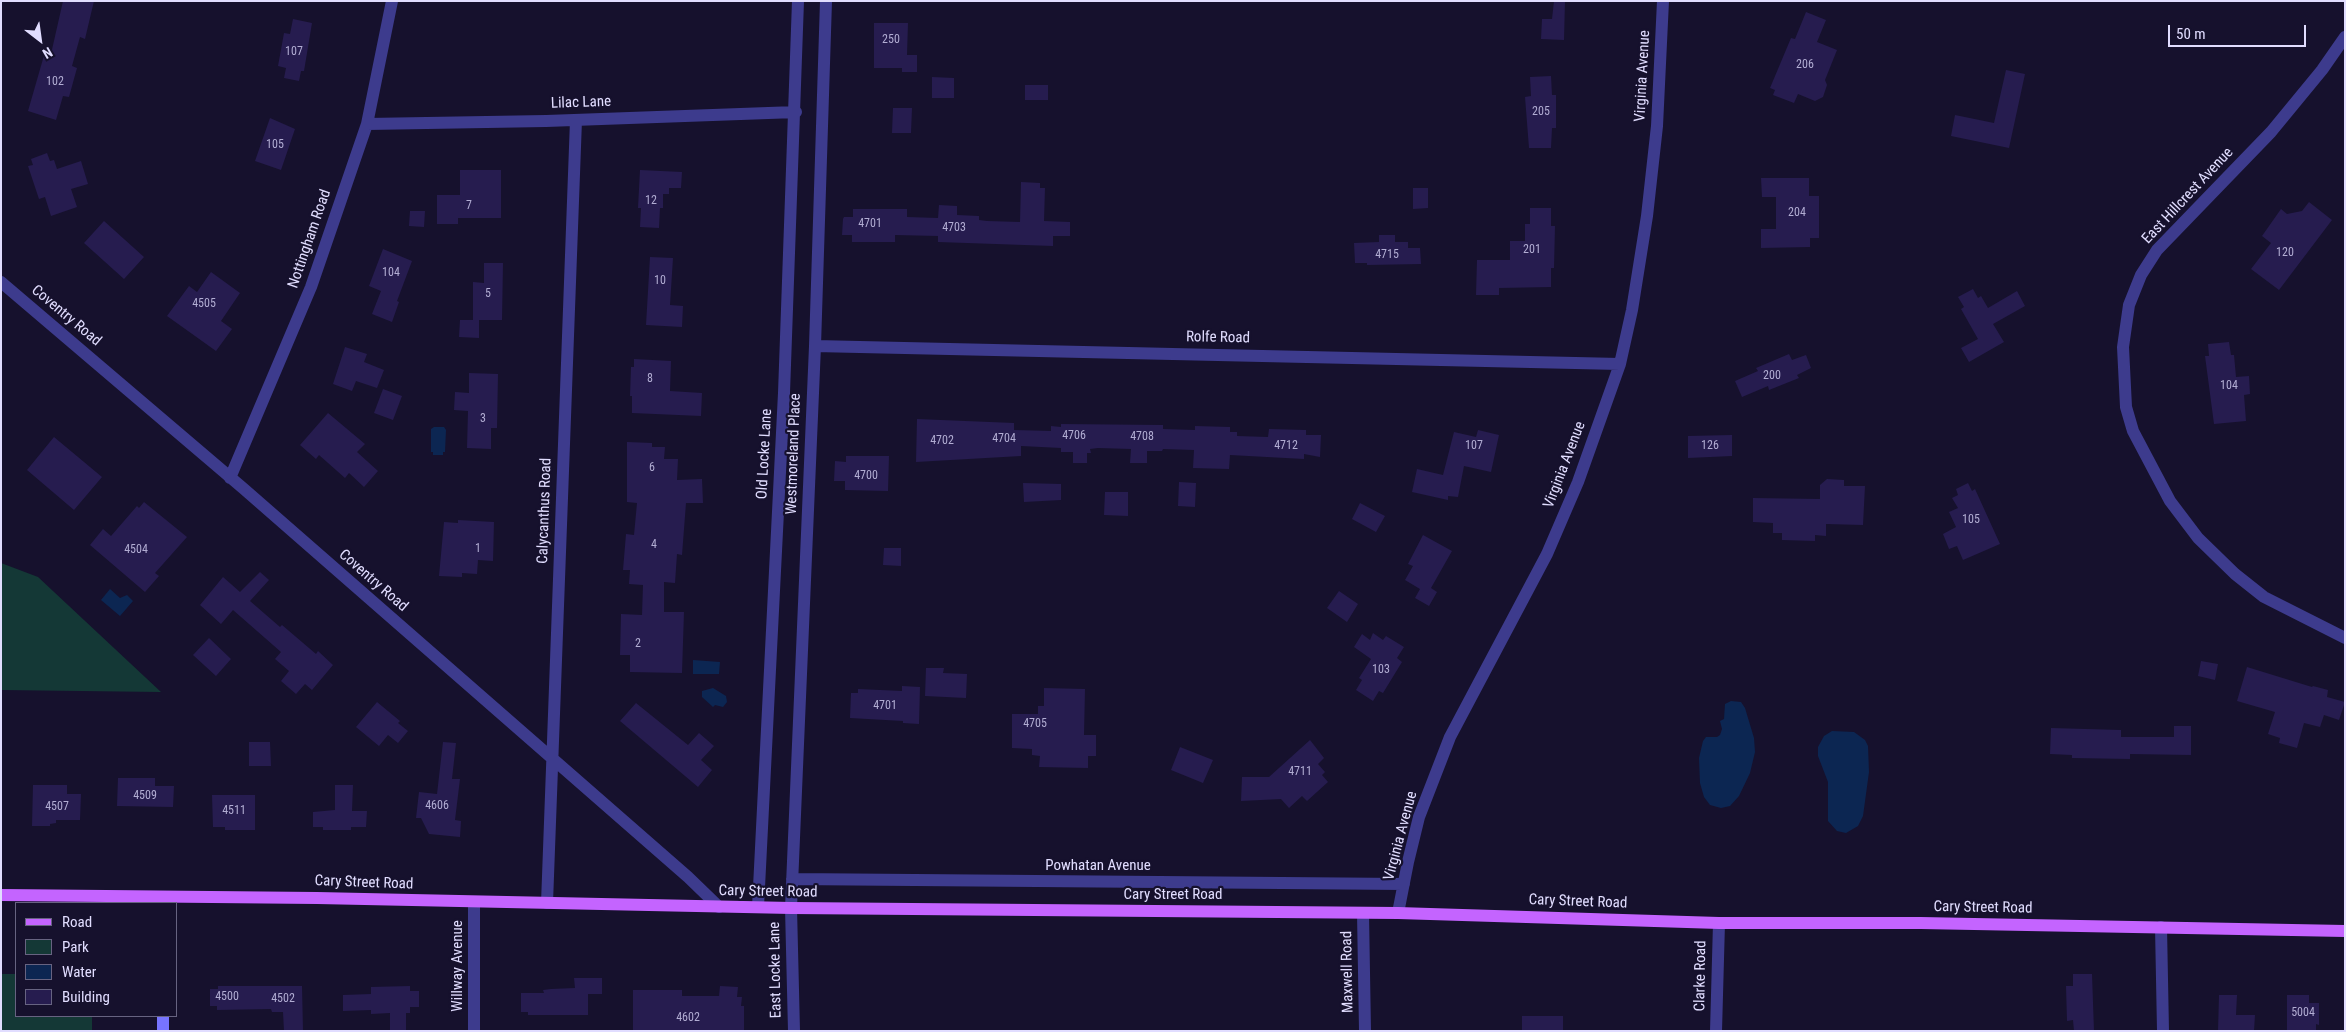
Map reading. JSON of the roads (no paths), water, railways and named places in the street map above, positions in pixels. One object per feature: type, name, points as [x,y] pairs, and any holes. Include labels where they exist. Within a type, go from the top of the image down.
[{"type":"main road","name":"Cary Street Road","points":[[1,895],[161,900],[317,898],[792,908],[1363,912],[1719,923],[2161,927],[2345,931]]},
{"type":"street","name":"Nottingham Road","points":[[230,478],[311,287],[367,124],[392,1]]},
{"type":"street","name":"Old Locke Lane","points":[[758,907],[796,112],[798,1]]},
{"type":"street","name":"Westmoreland Place","points":[[792,908],[815,346],[826,1]]},
{"type":"street","name":"Virginia Avenue","points":[[1398,913],[1420,817],[1450,737],[1547,554],[1578,482],[1620,364],[1632,310],[1647,216],[1657,126],[1663,1]]},
{"type":"street","name":"East Hillcrest Avenue","points":[[2345,37],[2322,70],[2271,132],[2157,250],[2141,275],[2129,304],[2123,347],[2126,407],[2133,431],[2170,501],[2198,538],[2235,574],[2264,597],[2345,638]]},
{"type":"street","name":"Lilac Lane","points":[[367,124],[576,120],[796,112]]},
{"type":"street","name":"Calycanthus Road","points":[[547,903],[576,120]]},
{"type":"street","name":"Coventry Road","points":[[1,282],[230,478],[688,877],[719,907]]},
{"type":"street","name":"Rolfe Road","points":[[815,346],[1620,364]]},
{"type":"street","name":"Powhatan Avenue","points":[[792,880],[1404,884]]},
{"type":"street","name":"Willway Avenue","points":[[474,902],[474,1031]]},
{"type":"street","name":"East Locke Lane","points":[[792,908],[794,1031]]},
{"type":"street","name":"Maxwell Road","points":[[1363,912],[1365,1031]]},
{"type":"street","name":"Clarke Road","points":[[1716,1031],[1719,923]]},
{"type":"street","points":[[2161,927],[2163,1031]]},
{"type":"street","points":[[163,1017],[163,1031]]},
{"type":"water","points":[[434,427],[444,427],[446,430],[445,452],[443,452],[443,455],[433,455],[433,452],[431,452],[431,429]]},
{"type":"water","points":[[110,589],[120,598],[127,595],[133,601],[120,616],[101,600]]},
{"type":"water","points":[[693,660],[720,662],[719,674],[693,674]]},
{"type":"water","points":[[713,688],[726,696],[727,702],[723,707],[715,705],[713,707],[702,697],[702,691]]},
{"type":"water","points":[[1731,701],[1741,702],[1745,708],[1754,738],[1755,752],[1750,773],[1739,796],[1730,806],[1721,808],[1710,805],[1704,797],[1700,783],[1699,758],[1703,741],[1706,737],[1717,737],[1720,735],[1722,729],[1720,721],[1724,719],[1725,704]]},
{"type":"water","points":[[1832,731],[1854,732],[1865,740],[1868,746],[1869,772],[1863,816],[1858,826],[1846,833],[1837,831],[1828,821],[1828,782],[1818,756],[1818,747],[1824,736]]}]
